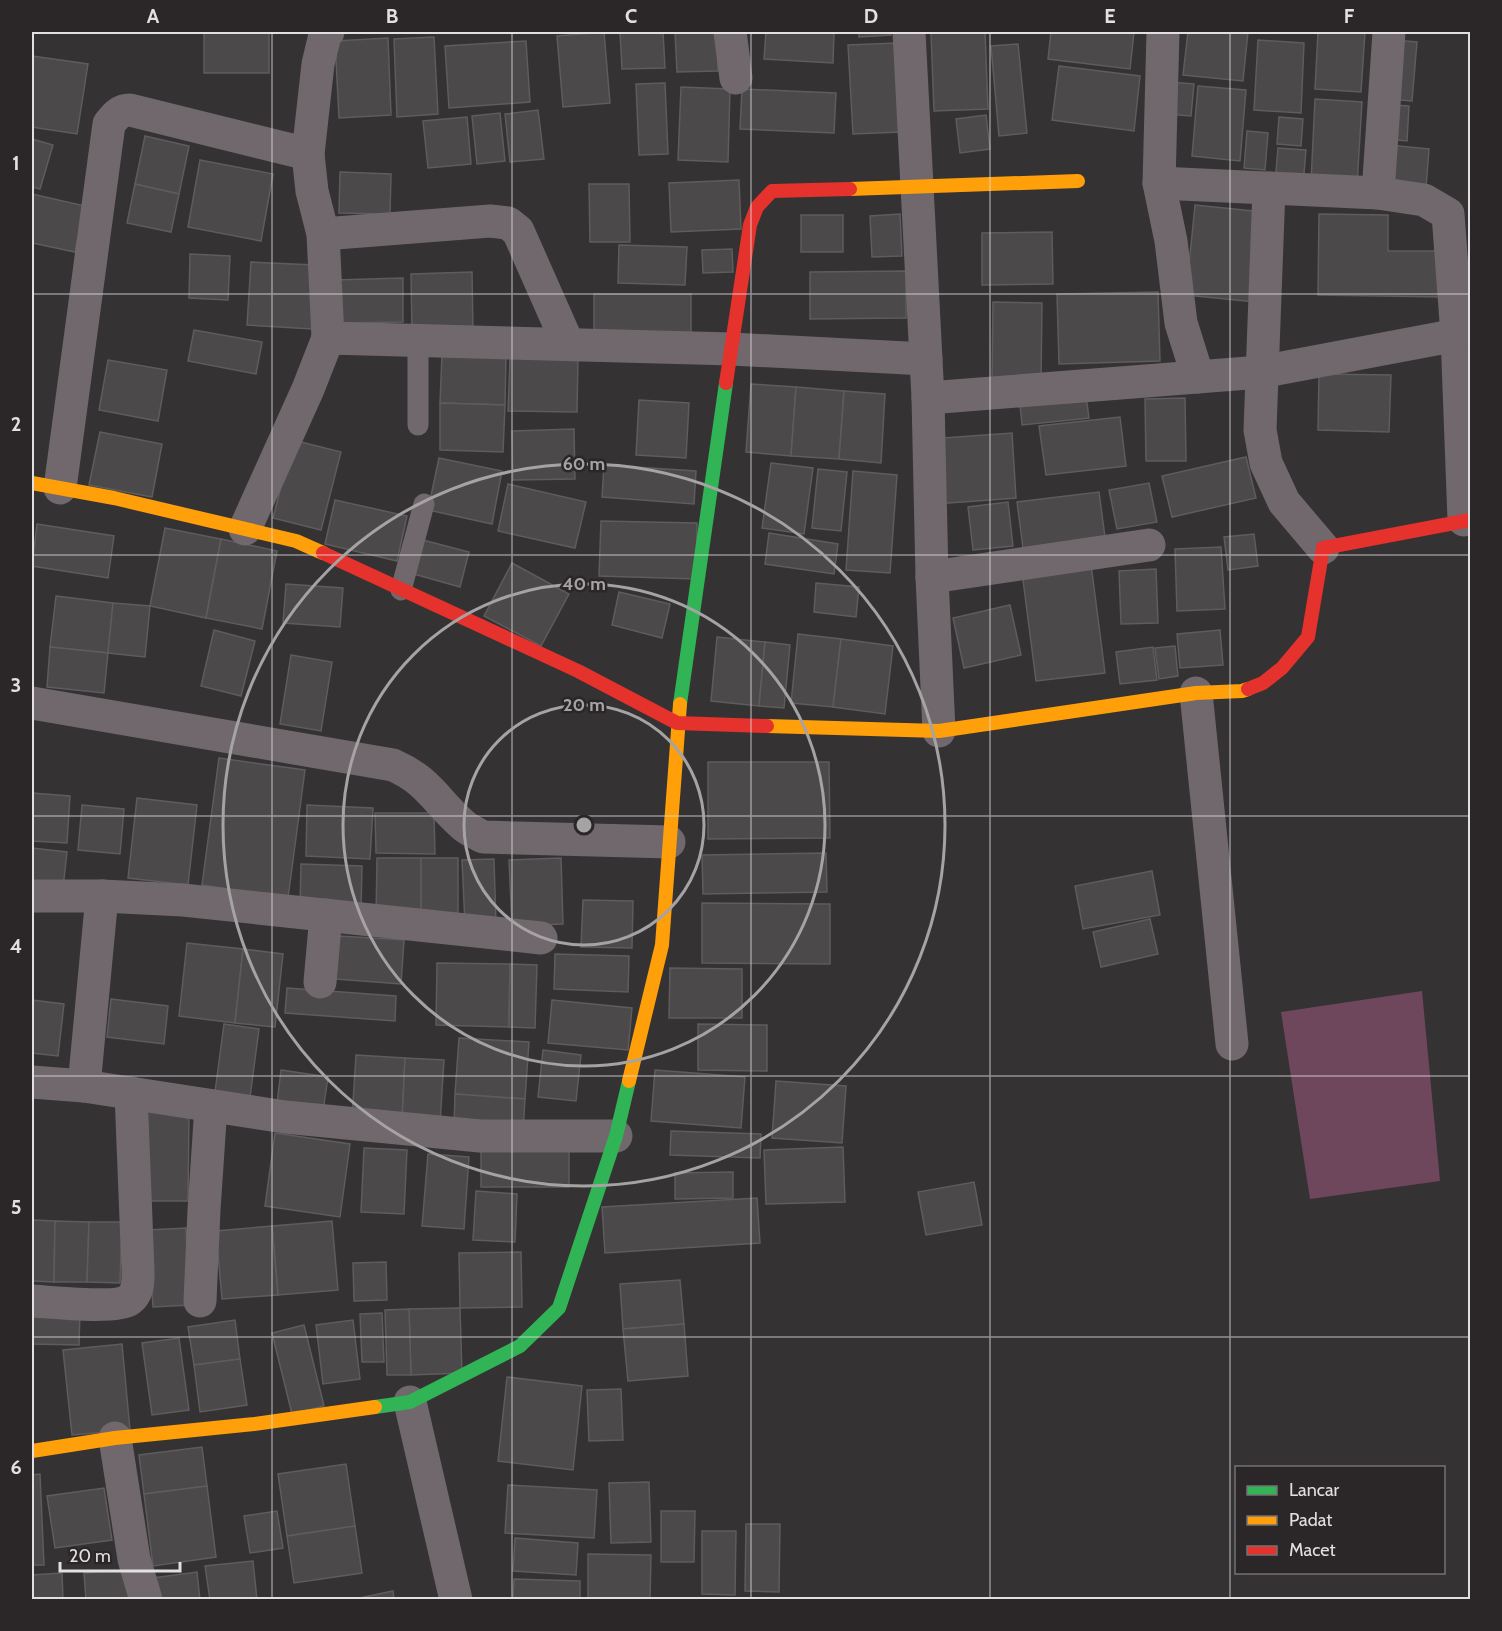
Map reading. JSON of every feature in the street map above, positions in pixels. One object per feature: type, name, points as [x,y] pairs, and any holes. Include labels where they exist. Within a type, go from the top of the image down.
[{"type":"street","points":[[245,529],[328,338],[323,234],[312,191],[308,154],[318,64],[325,34],[328,32]]},
{"type":"street","points":[[729,32],[736,78]]},
{"type":"street","points":[[909,32],[928,398],[932,577],[939,731]]},
{"type":"street","points":[[1163,32],[1159,183],[1171,241],[1181,323],[1198,377]]},
{"type":"street","points":[[1378,194],[1389,32]]},
{"type":"street","points":[[308,154],[130,110],[123,110],[115,116],[109,124],[46,485],[114,498],[296,541],[578,671],[677,723],[939,731],[1196,693],[1242,691],[1263,683],[1282,668],[1308,637],[1323,548],[1284,502],[1266,463],[1260,430],[1269,189]]},
{"type":"street","points":[[32,1451],[115,1438],[254,1424],[410,1402],[520,1346],[559,1308],[616,1136],[662,945],[677,723],[747,240],[754,208],[772,191],[1078,181]]},
{"type":"street","points":[[1159,183],[1378,194],[1424,200],[1448,214],[1467,520],[1323,548]]},
{"type":"street","points":[[323,234],[489,221],[508,223],[518,231],[568,344]]},
{"type":"street","points":[[928,398],[1261,372],[1457,335]]},
{"type":"street","points":[[328,338],[732,349],[926,359]]},
{"type":"street","points":[[932,577],[1149,545]]},
{"type":"street","points":[[1196,693],[1232,1044]]},
{"type":"street","points":[[32,704],[393,765],[408,771],[424,783],[463,826],[483,837],[669,842]]},
{"type":"street","points":[[32,896],[102,896],[183,900],[541,938]]},
{"type":"street","points":[[84,1086],[102,896]]},
{"type":"street","points":[[320,981],[326,915]]},
{"type":"street","points":[[32,1082],[84,1086],[285,1118],[480,1136],[616,1136]]},
{"type":"street","points":[[32,1301],[121,1303],[129,1300],[137,1290],[131,1093]]},
{"type":"street","points":[[200,1301],[211,1106]]},
{"type":"street","points":[[410,1402],[456,1599]]},
{"type":"street","points":[[115,1438],[134,1559],[146,1599]]},
{"type":"lane","points":[[418,340],[418,425]]},
{"type":"lane","points":[[401,590],[424,504]]},
{"type":"shaded area","points":[[1422,991],[1440,1181],[1310,1199],[1281,1012]]},
{"type":"building","points":[[604,32],[610,103],[563,107],[557,36]]},
{"type":"building","points":[[620,32],[663,32],[665,68],[622,69]]},
{"type":"building","points":[[675,32],[717,32],[718,71],[677,72]]},
{"type":"building","points":[[766,32],[834,32],[833,63],[764,59]]},
{"type":"building","points":[[859,32],[890,32],[891,35],[859,37]]},
{"type":"building","points":[[985,32],[988,109],[934,111],[931,33]]},
{"type":"building","points":[[1051,32],[1134,32],[1130,69],[1048,59]]},
{"type":"building","points":[[1188,32],[1248,32],[1243,81],[1183,75]]},
{"type":"building","points":[[1318,32],[1365,32],[1361,92],[1315,89]]},
{"type":"building","points":[[204,33],[269,33],[269,73],[204,73]]},
{"type":"building","points":[[434,37],[438,114],[397,117],[394,39]]},
{"type":"building","points":[[388,38],[391,115],[339,118],[335,41]]},
{"type":"building","points":[[1258,40],[1304,43],[1301,113],[1254,110]]},
{"type":"building","points":[[1394,40],[1417,42],[1412,101],[1389,99]]},
{"type":"building","points":[[526,41],[530,102],[449,108],[445,46]]},
{"type":"building","points":[[896,43],[901,132],[853,134],[848,45]]},
{"type":"building","points":[[1018,44],[1027,133],[999,136],[991,46]]},
{"type":"building","points":[[32,56],[88,64],[77,134],[32,127]]},
{"type":"building","points":[[1059,66],[1140,76],[1134,131],[1052,120]]},
{"type":"building","points":[[1169,82],[1194,84],[1191,116],[1166,114]]},
{"type":"building","points":[[665,83],[668,154],[639,155],[636,84]]},
{"type":"building","points":[[1198,86],[1246,90],[1240,161],[1192,156]]},
{"type":"building","points":[[681,87],[730,89],[728,162],[678,160]]},
{"type":"building","points":[[742,89],[836,93],[834,133],[740,129]]},
{"type":"building","points":[[1315,99],[1362,102],[1357,185],[1311,182]]},
{"type":"building","points":[[1391,105],[1409,106],[1407,141],[1388,139]]},
{"type":"building","points":[[538,110],[544,159],[510,162],[505,114]]},
{"type":"building","points":[[500,113],[505,161],[477,164],[472,116]]},
{"type":"building","points":[[986,115],[990,149],[960,153],[956,119]]},
{"type":"building","points":[[467,117],[471,164],[428,168],[423,121]]},
{"type":"building","points":[[1279,117],[1303,119],[1301,146],[1277,144]]},
{"type":"building","points":[[1247,131],[1268,133],[1265,170],[1244,168]]},
{"type":"building","points":[[145,136],[189,146],[179,194],[135,184]]},
{"type":"building","points":[[32,139],[53,145],[40,189],[32,187]]},
{"type":"building","points":[[1388,145],[1429,149],[1426,188],[1384,184]]},
{"type":"building","points":[[1278,148],[1306,150],[1303,185],[1275,183]]},
{"type":"building","points":[[200,160],[273,174],[261,241],[188,227]]},
{"type":"building","points":[[340,172],[391,174],[390,214],[339,213]]},
{"type":"building","points":[[739,180],[741,229],[671,232],[669,183]]},
{"type":"building","points":[[135,184],[179,194],[171,232],[127,223]]},
{"type":"building","points":[[589,184],[629,184],[630,242],[590,242]]},
{"type":"building","points":[[32,194],[85,206],[75,252],[32,243]]},
{"type":"building","points":[[1195,205],[1263,212],[1255,302],[1186,295]]},
{"type":"building","points":[[900,214],[902,256],[872,257],[870,216]]},
{"type":"building","points":[[1319,214],[1388,215],[1388,251],[1442,251],[1442,297],[1318,295]]},
{"type":"building","points":[[801,215],[843,215],[843,252],[801,252]]},
{"type":"building","points":[[1052,232],[1053,284],[982,285],[982,233]]},
{"type":"building","points":[[619,245],[687,247],[685,285],[618,283]]},
{"type":"building","points":[[732,249],[733,272],[703,273],[702,250]]},
{"type":"building","points":[[190,254],[230,256],[228,300],[189,298]]},
{"type":"building","points":[[251,262],[315,265],[312,329],[247,325]]},
{"type":"building","points":[[906,271],[906,318],[810,319],[810,272]]},
{"type":"building","points":[[472,272],[473,332],[412,333],[411,274]]},
{"type":"building","points":[[403,278],[403,322],[336,323],[335,280]]},
{"type":"building","points":[[1158,292],[1160,361],[1059,364],[1057,294]]},
{"type":"building","points":[[594,294],[691,294],[691,337],[594,337]]},
{"type":"building","points":[[993,302],[1042,303],[1041,382],[992,381]]},
{"type":"building","points":[[194,330],[262,342],[256,374],[188,361]]},
{"type":"building","points":[[442,354],[506,356],[505,405],[440,403]]},
{"type":"building","points":[[510,357],[578,358],[577,412],[508,411]]},
{"type":"building","points":[[108,360],[167,370],[158,421],[99,410]]},
{"type":"building","points":[[1319,374],[1391,375],[1389,432],[1318,430]]},
{"type":"building","points":[[751,384],[796,387],[791,456],[746,452]]},
{"type":"building","points":[[796,387],[844,391],[839,459],[791,456]]},
{"type":"building","points":[[844,391],[885,394],[881,463],[839,459]]},
{"type":"building","points":[[1086,396],[1089,418],[1022,425],[1020,404]]},
{"type":"building","points":[[1185,398],[1186,461],[1146,461],[1145,399]]},
{"type":"building","points":[[639,400],[689,403],[686,458],[636,455]]},
{"type":"building","points":[[440,403],[505,405],[503,452],[440,450]]},
{"type":"building","points":[[1120,417],[1126,466],[1046,475],[1039,426]]},
{"type":"building","points":[[574,429],[575,479],[513,480],[512,431]]},
{"type":"building","points":[[100,432],[162,444],[152,497],[89,485]]},
{"type":"building","points":[[1012,433],[1016,498],[936,504],[930,439]]},
{"type":"building","points":[[293,440],[341,452],[321,530],[273,518]]},
{"type":"building","points":[[1246,457],[1256,498],[1172,517],[1162,476]]},
{"type":"building","points":[[439,458],[502,471],[492,524],[428,510]]},
{"type":"building","points":[[771,463],[813,468],[804,534],[762,528]]},
{"type":"building","points":[[604,465],[696,471],[694,504],[602,497]]},
{"type":"building","points":[[818,469],[847,472],[841,531],[812,528]]},
{"type":"building","points":[[853,471],[897,475],[890,573],[846,570]]},
{"type":"building","points":[[1149,483],[1157,522],[1117,529],[1109,490]]},
{"type":"building","points":[[508,484],[586,502],[575,548],[498,531]]},
{"type":"building","points":[[1099,492],[1105,537],[1023,548],[1017,502]]},
{"type":"building","points":[[335,500],[407,516],[397,561],[325,544]]},
{"type":"building","points":[[1008,502],[1013,546],[973,550],[968,507]]},
{"type":"building","points":[[601,521],[697,523],[696,579],[599,576]]},
{"type":"building","points":[[37,524],[114,536],[108,578],[32,566]]},
{"type":"building","points":[[165,528],[221,539],[206,618],[150,606]]},
{"type":"building","points":[[769,533],[838,544],[834,574],[765,564]]},
{"type":"building","points":[[1254,534],[1258,566],[1228,570],[1224,537]]},
{"type":"building","points":[[221,539],[277,551],[262,629],[206,618]]},
{"type":"building","points":[[419,539],[469,552],[460,587],[410,573]]},
{"type":"building","points":[[1221,547],[1225,609],[1177,611],[1175,549]]},
{"type":"building","points":[[512,563],[569,594],[541,646],[484,616]]},
{"type":"building","points":[[1091,564],[1105,673],[1036,681],[1022,572]]},
{"type":"building","points":[[1156,569],[1158,623],[1121,624],[1119,571]]},
{"type":"building","points":[[816,583],[859,587],[856,617],[814,612]]},
{"type":"building","points":[[286,584],[343,588],[340,627],[283,623]]},
{"type":"building","points":[[619,592],[670,604],[662,638],[612,625]]},
{"type":"building","points":[[56,596],[113,603],[108,653],[50,647]]},
{"type":"building","points":[[113,603],[150,606],[145,657],[108,653]]},
{"type":"building","points":[[1010,605],[1021,655],[964,668],[953,618]]},
{"type":"building","points":[[214,630],[255,641],[241,696],[201,686]]},
{"type":"building","points":[[1220,630],[1223,665],[1180,668],[1177,634]]},
{"type":"building","points":[[798,634],[841,639],[833,707],[791,703]]},
{"type":"building","points":[[717,637],[765,642],[759,706],[711,701]]},
{"type":"building","points":[[841,639],[893,646],[885,714],[833,707]]},
{"type":"building","points":[[765,642],[790,645],[784,708],[759,706]]},
{"type":"building","points":[[1175,646],[1178,676],[1159,679],[1155,648]]},
{"type":"building","points":[[50,647],[108,653],[104,693],[47,687]]},
{"type":"building","points":[[1153,647],[1157,680],[1120,684],[1116,652]]},
{"type":"building","points":[[291,655],[332,662],[321,731],[280,724]]},
{"type":"building","points":[[219,758],[305,770],[288,898],[202,885]]},
{"type":"building","points":[[708,762],[829,762],[830,838],[708,839]]},
{"type":"building","points":[[32,793],[70,796],[67,843],[32,841]]},
{"type":"building","points":[[137,798],[197,805],[188,885],[128,878]]},
{"type":"building","points":[[82,805],[124,809],[120,854],[78,850]]},
{"type":"building","points":[[307,805],[373,808],[370,859],[306,856]]},
{"type":"building","points":[[375,813],[434,813],[435,854],[376,853]]},
{"type":"building","points":[[32,848],[67,852],[62,897],[32,893]]},
{"type":"building","points":[[826,853],[827,892],[703,894],[702,855]]},
{"type":"building","points":[[377,858],[421,858],[421,917],[376,917]]},
{"type":"building","points":[[421,858],[458,858],[458,916],[421,917]]},
{"type":"building","points":[[561,858],[563,924],[512,926],[509,860]]},
{"type":"building","points":[[494,859],[496,925],[465,925],[462,860]]},
{"type":"building","points":[[301,864],[362,866],[361,909],[300,907]]},
{"type":"building","points":[[1152,871],[1160,915],[1083,929],[1075,886]]},
{"type":"building","points":[[583,900],[633,901],[632,948],[581,947]]},
{"type":"building","points":[[702,903],[830,904],[830,964],[702,963]]},
{"type":"building","points":[[1150,919],[1158,954],[1101,967],[1093,932]]},
{"type":"building","points":[[339,936],[404,940],[401,984],[336,979]]},
{"type":"building","points":[[187,943],[243,949],[235,1023],[179,1016]]},
{"type":"building","points":[[243,949],[283,954],[275,1027],[235,1023]]},
{"type":"building","points":[[555,954],[629,956],[628,992],[554,989]]},
{"type":"building","points":[[437,963],[510,964],[509,1027],[436,1025]]},
{"type":"building","points":[[510,964],[537,965],[535,1028],[509,1027]]},
{"type":"building","points":[[670,968],[742,969],[742,1018],[669,1018]]},
{"type":"building","points":[[287,988],[396,996],[395,1021],[285,1013]]},
{"type":"building","points":[[111,999],[168,1006],[164,1044],[107,1037]]},
{"type":"building","points":[[32,1000],[64,1004],[58,1056],[32,1053]]},
{"type":"building","points":[[552,1000],[632,1008],[628,1050],[548,1043]]},
{"type":"building","points":[[224,1024],[259,1029],[250,1097],[215,1092]]},
{"type":"building","points":[[698,1024],[767,1025],[767,1071],[698,1070]]},
{"type":"building","points":[[459,1038],[529,1042],[525,1099],[455,1094]]},
{"type":"building","points":[[543,1050],[581,1055],[576,1101],[538,1097]]},
{"type":"building","points":[[356,1055],[405,1058],[402,1121],[352,1118]]},
{"type":"building","points":[[405,1058],[444,1060],[440,1123],[402,1121]]},
{"type":"building","points":[[281,1070],[328,1077],[323,1111],[277,1104]]},
{"type":"building","points":[[655,1070],[745,1077],[741,1128],[651,1121]]},
{"type":"building","points":[[776,1081],[846,1086],[842,1143],[772,1138]]},
{"type":"building","points":[[455,1094],[525,1099],[523,1131],[454,1126]]},
{"type":"building","points":[[143,1111],[189,1111],[188,1201],[143,1201]]},
{"type":"building","points":[[671,1131],[761,1134],[760,1158],[670,1155]]},
{"type":"building","points":[[275,1133],[350,1144],[340,1217],[265,1206]]},
{"type":"building","points":[[481,1147],[569,1148],[569,1187],[481,1187]]},
{"type":"building","points":[[843,1147],[845,1202],[766,1204],[764,1150]]},
{"type":"building","points":[[364,1148],[407,1150],[404,1214],[361,1212]]},
{"type":"building","points":[[428,1154],[469,1157],[464,1229],[422,1226]]},
{"type":"building","points":[[733,1172],[733,1198],[675,1199],[675,1173]]},
{"type":"building","points":[[974,1182],[982,1225],[926,1235],[918,1192]]},
{"type":"building","points":[[476,1191],[517,1194],[515,1242],[473,1240]]},
{"type":"building","points":[[757,1198],[760,1243],[605,1253],[602,1207]]},
{"type":"building","points":[[32,1220],[55,1221],[54,1282],[32,1281]]},
{"type":"building","points":[[55,1221],[89,1222],[87,1282],[54,1282]]},
{"type":"building","points":[[332,1221],[338,1290],[278,1295],[272,1226]]},
{"type":"building","points":[[89,1222],[122,1222],[120,1283],[87,1282]]},
{"type":"building","points":[[272,1226],[278,1295],[222,1299],[216,1231]]},
{"type":"building","points":[[186,1228],[190,1305],[153,1307],[148,1230]]},
{"type":"building","points":[[521,1252],[522,1307],[460,1308],[459,1253]]},
{"type":"building","points":[[386,1262],[387,1300],[354,1301],[353,1263]]},
{"type":"building","points":[[680,1280],[684,1324],[623,1329],[620,1284]]},
{"type":"building","points":[[460,1308],[462,1373],[411,1375],[409,1309]]},
{"type":"building","points":[[32,1309],[80,1310],[79,1345],[32,1344]]},
{"type":"building","points":[[409,1309],[411,1375],[387,1375],[385,1310]]},
{"type":"building","points":[[382,1313],[384,1362],[362,1362],[360,1314]]},
{"type":"building","points":[[235,1320],[240,1359],[194,1365],[188,1327]]},
{"type":"building","points":[[353,1320],[360,1379],[323,1384],[316,1325]]},
{"type":"building","points":[[684,1324],[688,1376],[628,1381],[623,1329]]},
{"type":"building","points":[[304,1325],[324,1406],[292,1414],[272,1333]]},
{"type":"building","points":[[179,1338],[189,1410],[152,1415],[142,1343]]},
{"type":"building","points":[[122,1344],[130,1430],[72,1435],[63,1350]]},
{"type":"building","points":[[240,1359],[247,1405],[200,1412],[194,1365]]},
{"type":"building","points":[[507,1377],[582,1386],[573,1470],[498,1461]]},
{"type":"building","points":[[621,1389],[623,1440],[589,1441],[587,1390]]},
{"type":"building","points":[[202,1447],[207,1486],[144,1494],[139,1455]]},
{"type":"building","points":[[346,1464],[355,1526],[287,1536],[278,1474]]},
{"type":"building","points":[[40,1474],[44,1565],[32,1565],[32,1475]]},
{"type":"building","points":[[649,1482],[651,1542],[611,1543],[609,1483]]},
{"type":"building","points":[[508,1485],[597,1490],[594,1538],[505,1533]]},
{"type":"building","points":[[207,1486],[216,1557],[153,1566],[144,1494]]},
{"type":"building","points":[[104,1488],[112,1540],[55,1548],[47,1496]]},
{"type":"building","points":[[277,1511],[283,1548],[250,1553],[244,1516]]},
{"type":"building","points":[[661,1511],[695,1511],[694,1562],[661,1562]]},
{"type":"building","points":[[746,1524],[780,1524],[779,1592],[745,1591]]},
{"type":"building","points":[[355,1526],[362,1573],[294,1583],[287,1536]]},
{"type":"building","points":[[702,1531],[736,1531],[735,1595],[702,1594]]},
{"type":"building","points":[[515,1538],[578,1543],[576,1575],[513,1571]]},
{"type":"building","points":[[588,1554],[651,1555],[650,1600],[588,1600]]},
{"type":"building","points":[[253,1561],[257,1600],[210,1600],[205,1566]]},
{"type":"building","points":[[128,1570],[131,1600],[86,1600],[84,1573]]},
{"type":"building","points":[[197,1572],[200,1600],[156,1600],[153,1578]]},
{"type":"building","points":[[62,1573],[63,1600],[32,1600],[32,1575]]},
{"type":"building","points":[[514,1579],[580,1581],[580,1600],[513,1600]]},
{"type":"building","points":[[393,1591],[394,1600],[350,1600]]},
{"type":"traffic: fast","points":[[680,704],[726,383]]},
{"type":"traffic: fast","points":[[375,1407],[410,1402],[520,1346],[559,1308],[616,1136],[629,1081]]},
{"type":"traffic: slow","points":[[850,189],[1078,181]]},
{"type":"traffic: slow","points":[[32,483],[114,498],[296,541],[323,553]]},
{"type":"traffic: slow","points":[[767,726],[939,731],[1196,693],[1248,689]]},
{"type":"traffic: slow","points":[[629,1081],[662,945],[680,704]]},
{"type":"traffic: slow","points":[[32,1451],[115,1438],[254,1424],[375,1407]]},
{"type":"traffic: jam","points":[[726,383],[750,225],[757,207],[772,191],[850,189]]},
{"type":"traffic: jam","points":[[1248,689],[1263,683],[1282,668],[1308,637],[1323,548],[1470,520]]},
{"type":"traffic: jam","points":[[323,553],[578,671],[677,723],[767,726]]}]
